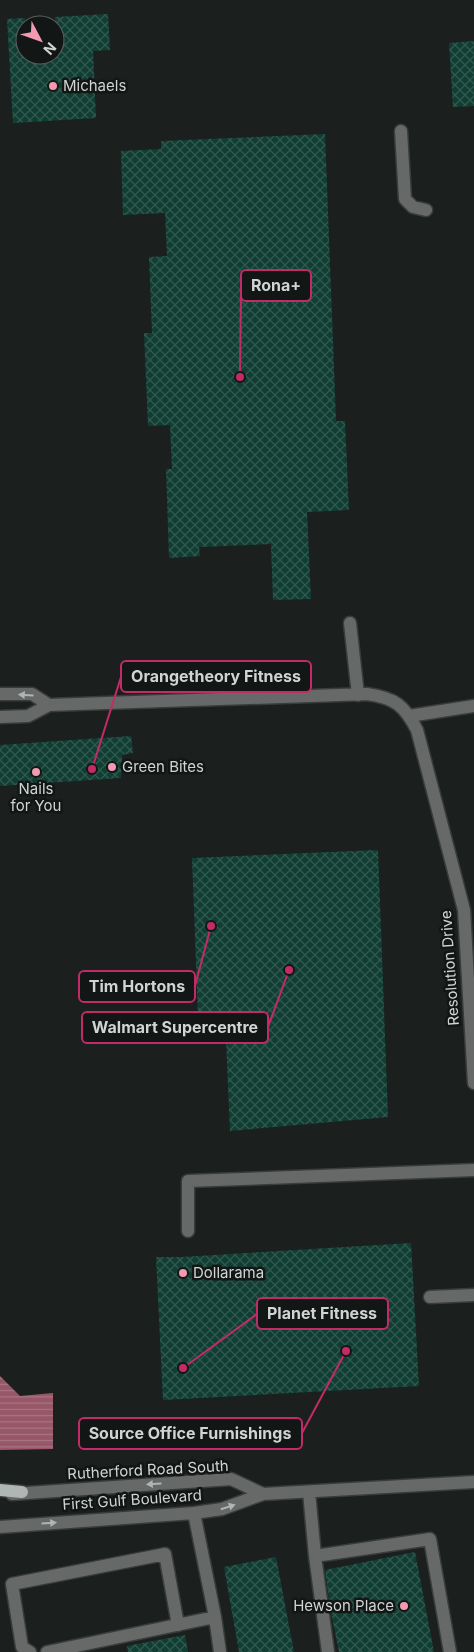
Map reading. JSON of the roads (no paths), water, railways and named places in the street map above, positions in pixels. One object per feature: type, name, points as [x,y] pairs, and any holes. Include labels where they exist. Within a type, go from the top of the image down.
[{"type":"main road","points":[[0,1490],[22,1492]]},
{"type":"street","points":[[401,131],[405,199],[413,206],[426,210]]},
{"type":"street","points":[[350,623],[358,695]]},
{"type":"street","name":"Resolution Drive","points":[[0,694],[32,694],[49,705]]},
{"type":"street","name":"Resolution Drive","points":[[0,717],[28,716],[49,705],[358,695],[383,696],[398,704],[410,716],[417,730],[464,910],[470,959],[474,1083]]},
{"type":"street","points":[[410,716],[474,706]]},
{"type":"street","points":[[188,1232],[188,1181],[474,1170]]},
{"type":"street","points":[[430,1297],[474,1295]]},
{"type":"street","name":"Rutherford Road South","points":[[0,1496],[22,1492],[231,1479],[263,1494],[474,1482]]},
{"type":"street","points":[[309,1492],[314,1556],[328,1652]]},
{"type":"street","name":"First Gulf Boulevard","points":[[0,1527],[194,1513],[222,1509],[263,1494]]},
{"type":"street","points":[[194,1513],[215,1617],[220,1652]]},
{"type":"street","points":[[314,1556],[430,1538],[450,1652]]},
{"type":"street","points":[[30,1652],[22,1648],[12,1584],[165,1554],[178,1624]]},
{"type":"street","points":[[47,1652],[215,1617]]},
{"type":"place","name":"Michaels","points":[[53,86]]},
{"type":"place","name":"Rona+","points":[[240,377]]},
{"type":"place","name":"Green Bites","points":[[112,767]]},
{"type":"place","name":"Orangetheory Fitness","points":[[92,769]]},
{"type":"place","name":"Nails for You","points":[[36,772]]},
{"type":"place","name":"Tim Hortons","points":[[211,926]]},
{"type":"place","name":"Walmart Supercentre","points":[[289,970]]},
{"type":"place","name":"Dollarama","points":[[183,1273]]},
{"type":"place","name":"Source Office Furnishings","points":[[346,1351]]},
{"type":"place","name":"Planet Fitness","points":[[183,1368]]},
{"type":"place","name":"Hewson Place","points":[[404,1606]]}]
